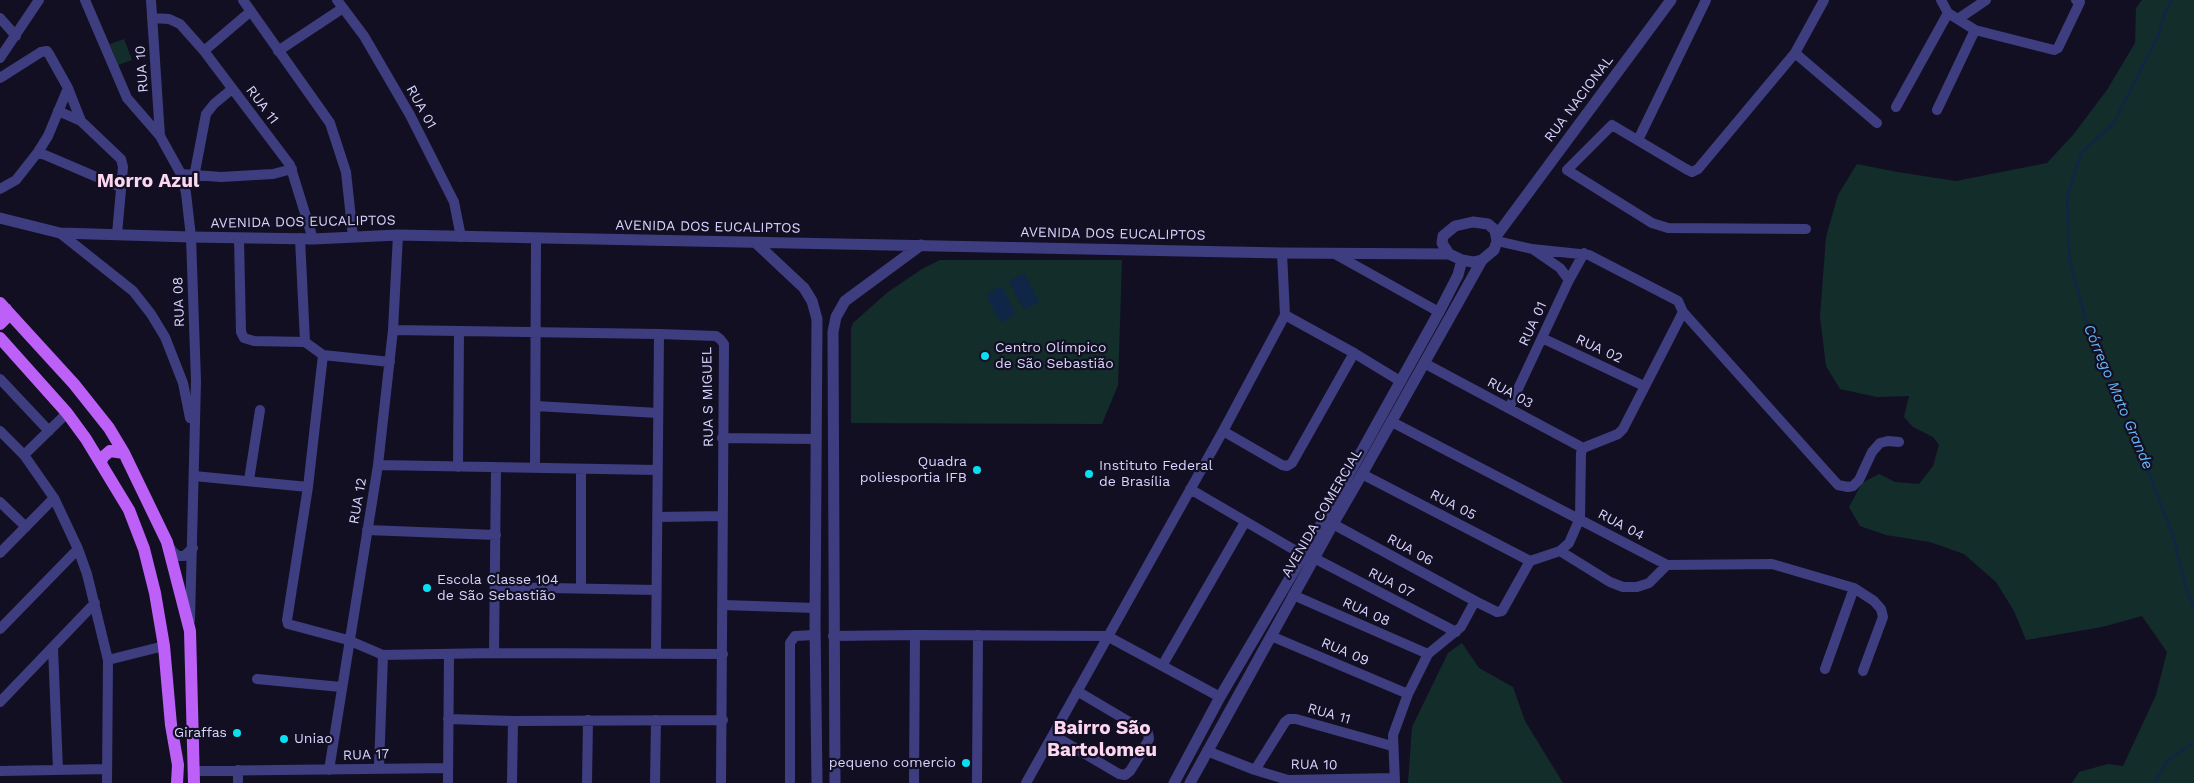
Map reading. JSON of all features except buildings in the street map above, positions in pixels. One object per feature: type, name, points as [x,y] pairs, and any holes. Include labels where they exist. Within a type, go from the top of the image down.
[{"type":"main road","points":[[0,324],[6,318],[3,306]]},
{"type":"main road","points":[[3,306],[90,402],[109,428],[124,452],[167,542],[190,631],[195,777]]},
{"type":"main road","points":[[0,338],[67,413],[101,462],[129,510],[144,549],[155,592],[164,646],[171,725],[178,765],[177,783]]},
{"type":"main road","points":[[101,462],[103,457],[110,451],[124,452]]},
{"type":"street","points":[[0,58],[39,0]]},
{"type":"street","name":"RUA 08","points":[[85,0],[126,98],[160,136],[182,174],[186,192],[191,237],[196,381],[193,432],[193,548],[190,631]]},
{"type":"street","name":"RUA 10","points":[[150,0],[160,136]]},
{"type":"street","points":[[243,0],[330,123],[346,172],[352,237]]},
{"type":"street","name":"RUA NACIONAL","points":[[1497,238],[1511,216],[1672,0]]},
{"type":"street","points":[[1638,140],[1706,0]]},
{"type":"street","points":[[1806,229],[1668,228],[1652,223],[1567,170],[1612,125],[1686,170],[1692,172],[1698,169],[1795,53],[1824,0]]},
{"type":"street","points":[[1941,0],[1948,13],[1975,30],[2054,50],[2058,48],[2080,2],[2076,0]]},
{"type":"street","points":[[1958,19],[1986,0]]},
{"type":"street","points":[[278,51],[340,4]]},
{"type":"street","name":"RUA 01","points":[[340,4],[364,36],[414,124],[454,202],[461,237]]},
{"type":"street","points":[[204,51],[251,11]]},
{"type":"street","points":[[1896,107],[1948,13]]},
{"type":"street","points":[[0,18],[16,36]]},
{"type":"street","name":"RUA 11","points":[[152,18],[169,19],[180,24],[204,51],[292,169],[313,238]]},
{"type":"street","points":[[1937,110],[1975,30]]},
{"type":"street","points":[[0,78],[41,52],[46,51],[68,88],[81,121]]},
{"type":"street","points":[[1795,53],[1876,123]]},
{"type":"street","points":[[0,189],[16,180],[38,152],[48,136],[68,88]]},
{"type":"street","points":[[194,177],[206,114],[214,104],[232,89]]},
{"type":"street","points":[[58,111],[81,121],[121,159],[123,167],[117,234]]},
{"type":"street","points":[[38,152],[120,187]]},
{"type":"street","points":[[182,174],[194,177],[221,178],[265,175],[292,169]]},
{"type":"street","points":[[1418,253],[1455,226],[1473,222],[1488,224],[1511,216]]},
{"type":"street","name":"AVENIDA DOS EUCALIPTOS","points":[[0,218],[60,233],[191,237],[313,238],[398,236],[1282,253],[1448,254]]},
{"type":"street","points":[[1488,224],[1497,238],[1532,249],[1584,253],[1678,301],[1683,312],[1838,485],[1853,486],[1859,480],[1872,452],[1880,443],[1888,441],[1899,442]]},
{"type":"street","points":[[60,233],[133,291],[151,314],[165,338],[182,383],[193,432]]},
{"type":"street","name":"RUA 12","points":[[329,770],[348,640],[378,465],[393,330],[398,236]]},
{"type":"street","points":[[1443,236],[1442,244],[1448,254],[1473,262],[1482,260],[1494,250],[1497,238]]},
{"type":"street","points":[[239,238],[241,332],[244,338],[254,341],[305,342],[324,355],[390,362]]},
{"type":"street","points":[[300,238],[305,342]]},
{"type":"street","points":[[535,468],[536,239]]},
{"type":"street","points":[[756,243],[804,288],[812,301],[817,319],[815,608],[817,783]]},
{"type":"street","points":[[835,783],[833,332],[836,317],[845,301],[922,245]]},
{"type":"street","points":[[1532,249],[1560,268],[1569,280]]},
{"type":"street","points":[[1332,252],[1439,312]]},
{"type":"street","points":[[1026,783],[1223,431],[1285,315],[1282,253]]},
{"type":"street","name":"RUA 01","points":[[1509,408],[1569,280],[1584,253]]},
{"type":"street","name":"AVENIDA COMERCIAL","points":[[1174,783],[1220,697],[1296,578],[1318,539],[1400,381],[1439,312],[1458,275],[1462,260]]},
{"type":"street","name":"AVENIDA COMERCIAL","points":[[1318,539],[1333,524],[1482,260]]},
{"type":"street","points":[[1530,561],[1560,551],[1569,543],[1580,518],[1581,454],[1583,448],[1618,434],[1623,429],[1683,312]]},
{"type":"street","points":[[1285,315],[1400,381]]},
{"type":"street","name":"RUA S MIGUEL","points":[[393,330],[716,336],[724,344],[722,438],[724,605],[722,783]]},
{"type":"street","points":[[458,466],[459,331]]},
{"type":"street","points":[[656,654],[659,334]]},
{"type":"street","name":"RUA 02","points":[[1542,338],[1644,386]]},
{"type":"street","points":[[1223,431],[1282,465],[1287,466],[1292,463],[1354,353]]},
{"type":"street","points":[[324,355],[308,487],[287,620],[292,627],[348,640],[382,655],[494,653],[723,654]]},
{"type":"street","name":"RUA 03","points":[[1424,363],[1583,448]]},
{"type":"street","points":[[816,364],[832,364]]},
{"type":"street","points":[[0,379],[49,431]]},
{"type":"street","points":[[182,383],[196,381]]},
{"type":"street","points":[[536,406],[658,413]]},
{"type":"street","points":[[249,480],[260,410]]},
{"type":"street","points":[[24,455],[67,413]]},
{"type":"street","name":"RUA 04","points":[[1392,422],[1580,518],[1667,565],[1772,564],[1854,588],[1874,601],[1881,609],[1883,617],[1863,672]]},
{"type":"street","points":[[0,431],[24,455],[54,498],[78,549],[95,603],[108,660],[107,783]]},
{"type":"street","points":[[722,438],[816,439]]},
{"type":"street","points":[[378,465],[657,470]]},
{"type":"street","points":[[494,653],[496,468]]},
{"type":"street","points":[[581,469],[581,588]]},
{"type":"street","name":"RUA 05","points":[[1362,474],[1530,561]]},
{"type":"street","points":[[194,476],[308,487]]},
{"type":"street","name":"RUA 07","points":[[1190,489],[1308,557],[1456,632]]},
{"type":"street","points":[[0,554],[54,498]]},
{"type":"street","points":[[0,502],[26,527]]},
{"type":"street","points":[[658,517],[723,516]]},
{"type":"street","points":[[1162,666],[1245,522]]},
{"type":"street","name":"RUA 06","points":[[1333,524],[1497,612],[1502,611],[1530,561]]},
{"type":"street","points":[[367,530],[496,535]]},
{"type":"street","points":[[167,542],[178,556],[184,556],[193,548]]},
{"type":"street","points":[[0,630],[78,549]]},
{"type":"street","points":[[1560,551],[1610,582],[1623,587],[1637,587],[1648,583],[1667,565]]},
{"type":"street","name":"AVENIDA COMERCIAL","points":[[1192,783],[1207,750],[1293,595],[1296,578]]},
{"type":"street","points":[[496,587],[656,590]]},
{"type":"street","points":[[1825,669],[1854,588]]},
{"type":"street","name":"RUA 08","points":[[1293,595],[1428,654]]},
{"type":"street","points":[[1395,780],[1392,735],[1408,694],[1428,654],[1461,627],[1475,601]]},
{"type":"street","points":[[0,702],[95,603]]},
{"type":"street","points":[[724,605],[815,608]]},
{"type":"street","points":[[790,783],[790,643],[795,636],[834,623]]},
{"type":"street","points":[[833,636],[915,634],[1107,636],[1220,697]]},
{"type":"street","points":[[914,783],[915,634]]},
{"type":"street","points":[[977,783],[978,635]]},
{"type":"street","name":"RUA 09","points":[[1271,636],[1408,694]]},
{"type":"street","points":[[108,660],[164,646]]},
{"type":"street","points":[[53,648],[58,770]]},
{"type":"street","points":[[448,783],[449,654]]},
{"type":"street","points":[[379,768],[382,655]]},
{"type":"street","points":[[257,679],[341,687]]},
{"type":"street","points":[[1053,735],[1119,774],[1125,775],[1130,771],[1149,739],[1148,733],[1077,690]]},
{"type":"street","points":[[448,719],[513,721],[722,720]]},
{"type":"street","name":"RUA 11","points":[[1255,770],[1285,722],[1289,719],[1296,719],[1392,746]]},
{"type":"street","points":[[587,783],[588,720]]},
{"type":"street","points":[[656,720],[656,783]]},
{"type":"street","points":[[512,783],[513,721]]},
{"type":"street","name":"RUA 10","points":[[1207,750],[1287,781],[1395,780]]},
{"type":"street","name":"RUA 17","points":[[195,777],[238,770],[448,768]]},
{"type":"street","points":[[0,771],[107,769]]},
{"type":"street","points":[[238,770],[238,783]]},
{"type":"green space","points":[[2142,0],[2194,0],[2194,783],[2072,783],[2079,772],[2108,764],[2123,766],[2156,695],[2167,652],[2142,616],[2102,627],[2026,640],[2014,611],[1996,582],[1964,554],[1930,542],[1886,535],[1860,526],[1849,507],[1862,483],[1879,474],[1895,482],[1919,484],[1933,466],[1939,445],[1933,437],[1913,427],[1904,417],[1909,396],[1877,397],[1840,389],[1826,366],[1820,317],[1826,237],[1838,195],[1857,164],[1956,181],[2047,163],[2073,135],[2107,90],[2135,43],[2136,8]]},
{"type":"green space","points":[[124,39],[132,60],[118,65],[110,44]]},
{"type":"green space","name":"Centro Olímpico de São Sebastião","points":[[940,260],[1122,260],[1118,385],[1102,424],[851,423],[851,328],[853,323],[888,292],[922,269]]},
{"type":"green space","points":[[1462,643],[1479,668],[1513,687],[1525,721],[1563,783],[1408,783],[1412,727],[1448,653]]},
{"type":"water","points":[[1024,273],[1039,302],[1024,310],[1009,281]]},
{"type":"water","points":[[1002,286],[1016,314],[1001,323],[986,294]]},
{"type":"waterway","name":"Córrego Mato Grande","points":[[2172,0],[2165,12],[2158,36],[2113,124],[2081,153],[2067,197],[2069,258],[2089,333],[2141,452],[2174,539],[2186,588],[2194,609]]},
{"type":"waterway","name":"Córrego Mato Grande","points":[[2154,783],[2166,762],[2194,742]]},
{"type":"place","name":"Centro Olímpico de São Sebastião","points":[[985,356]]},
{"type":"place","name":"Quadra poliesportia IFB","points":[[977,470]]},
{"type":"place","name":"Instituto Federal de Brasília","points":[[1089,474]]},
{"type":"place","name":"Escola Classe 104 de São Sebastião","points":[[427,588]]},
{"type":"place","name":"Giraffas","points":[[237,733]]},
{"type":"place","name":"Uniao","points":[[284,739]]},
{"type":"place","name":"pequeno comercio","points":[[966,763]]},
{"type":"district","name":"Morro Azul","points":[[148,181]]},
{"type":"district","name":"Bairro São Bartolomeu","points":[[1102,739]]}]
